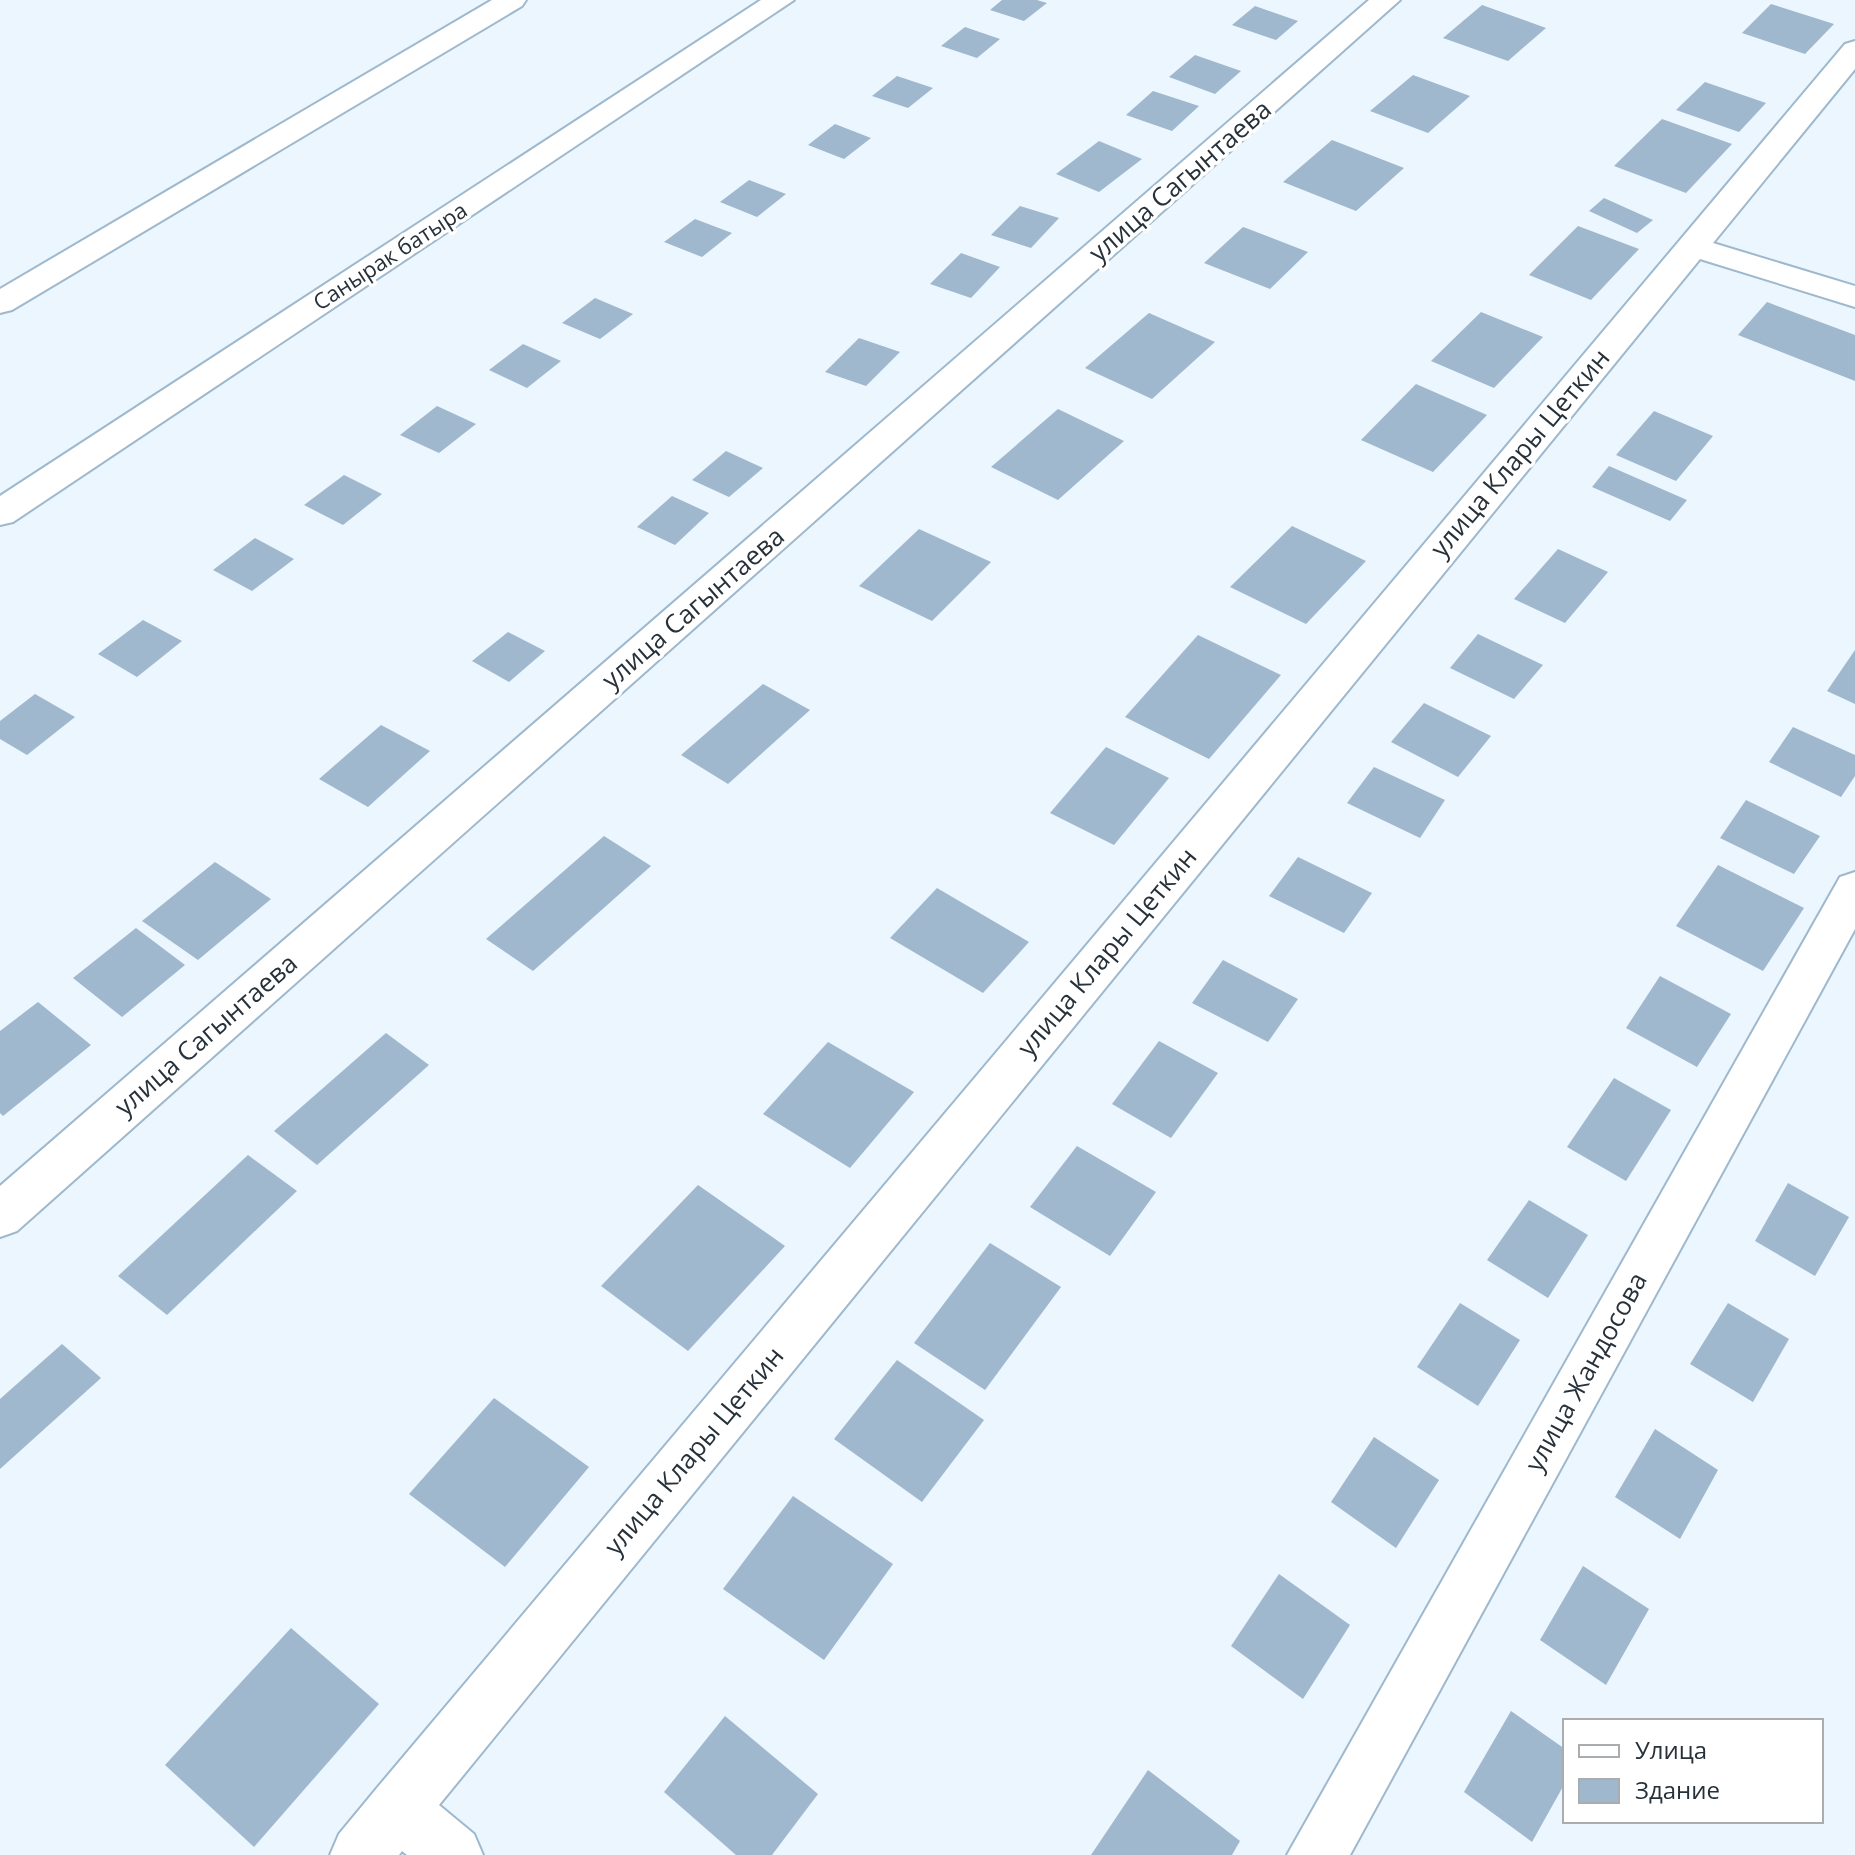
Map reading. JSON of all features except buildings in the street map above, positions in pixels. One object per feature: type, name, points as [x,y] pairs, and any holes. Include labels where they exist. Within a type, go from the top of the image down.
[{"type":"street","points":[[0,303],[512,0]]},
{"type":"street","name":"Санырак батыра","points":[[0,513],[780,0]]},
{"type":"street","name":"улица Сагынтаева","points":[[0,1216],[1386,0]]},
{"type":"street","name":"улица Клары Цеткин","points":[[360,1855],[1855,50]]},
{"type":"street","points":[[1691,246],[1855,297]]},
{"type":"street","name":"улица Жандосова","points":[[1317,1855],[1855,889]]},
{"type":"street","points":[[398,1809],[453,1855]]}]
